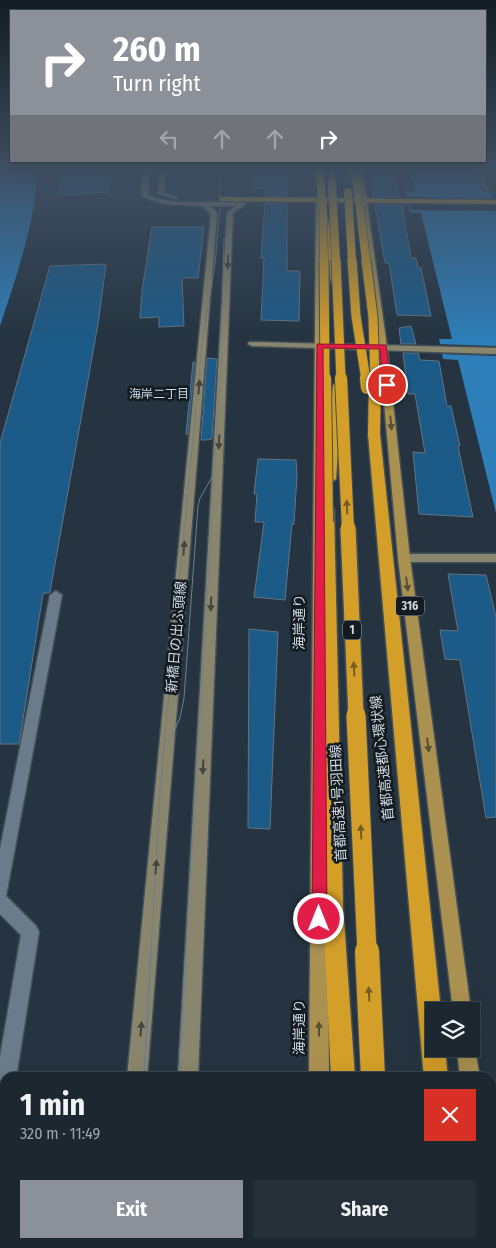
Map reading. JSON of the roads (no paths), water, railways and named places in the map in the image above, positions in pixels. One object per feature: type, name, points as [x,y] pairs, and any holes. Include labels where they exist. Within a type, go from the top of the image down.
[{"type":"highway","points":[[320,224],[327,522]]},
{"type":"highway","points":[[324,224],[336,290]]},
{"type":"highway","name":"首都高速1号羽田線","points":[[333,224],[373,1072]]},
{"type":"highway","points":[[350,224],[356,316],[374,434]]},
{"type":"highway","points":[[362,224],[373,317],[375,358],[374,434]]},
{"type":"highway","points":[[327,522],[339,371]]},
{"type":"highway","name":"首都高速都心環状線","points":[[374,434],[435,1072]]},
{"type":"highway","name":"首都高速1号羽田線","points":[[327,522],[333,906],[343,1072]]},
{"type":"main road","name":"新橋日の出ふ頭線","points":[[138,1072],[213,224]]},
{"type":"main road","points":[[188,1072],[229,224]]},
{"type":"main road","name":"海岸通り","points":[[319,1072],[320,224]]},
{"type":"main road","name":"316","points":[[368,224],[384,346],[404,558],[461,1002]]},
{"type":"main road","points":[[252,344],[496,350]]},
{"type":"main road","points":[[404,558],[491,558]]},
{"type":"main road","points":[[467,1057],[469,1072]]},
{"type":"street","points":[[0,891],[56,595]]},
{"type":"street","points":[[0,902],[30,932],[7,1072]]},
{"type":"water","points":[[0,224],[31,224],[19,267],[0,326]]},
{"type":"water","points":[[424,224],[496,224],[496,513],[458,360],[443,359],[439,339],[452,339]]},
{"type":"tram line","points":[[151,952],[160,790],[202,343],[215,264],[219,224]]},
{"type":"tram line","points":[[186,952],[221,358],[224,238]]},
{"type":"tram line","points":[[168,745],[180,718],[184,698],[198,506],[200,498],[212,477]]},
{"type":"tram line","points":[[144,1072],[151,951]]},
{"type":"tram line","points":[[179,1072],[186,951]]},
{"type":"district","name":"海岸二丁目","points":[[159,394]]}]
